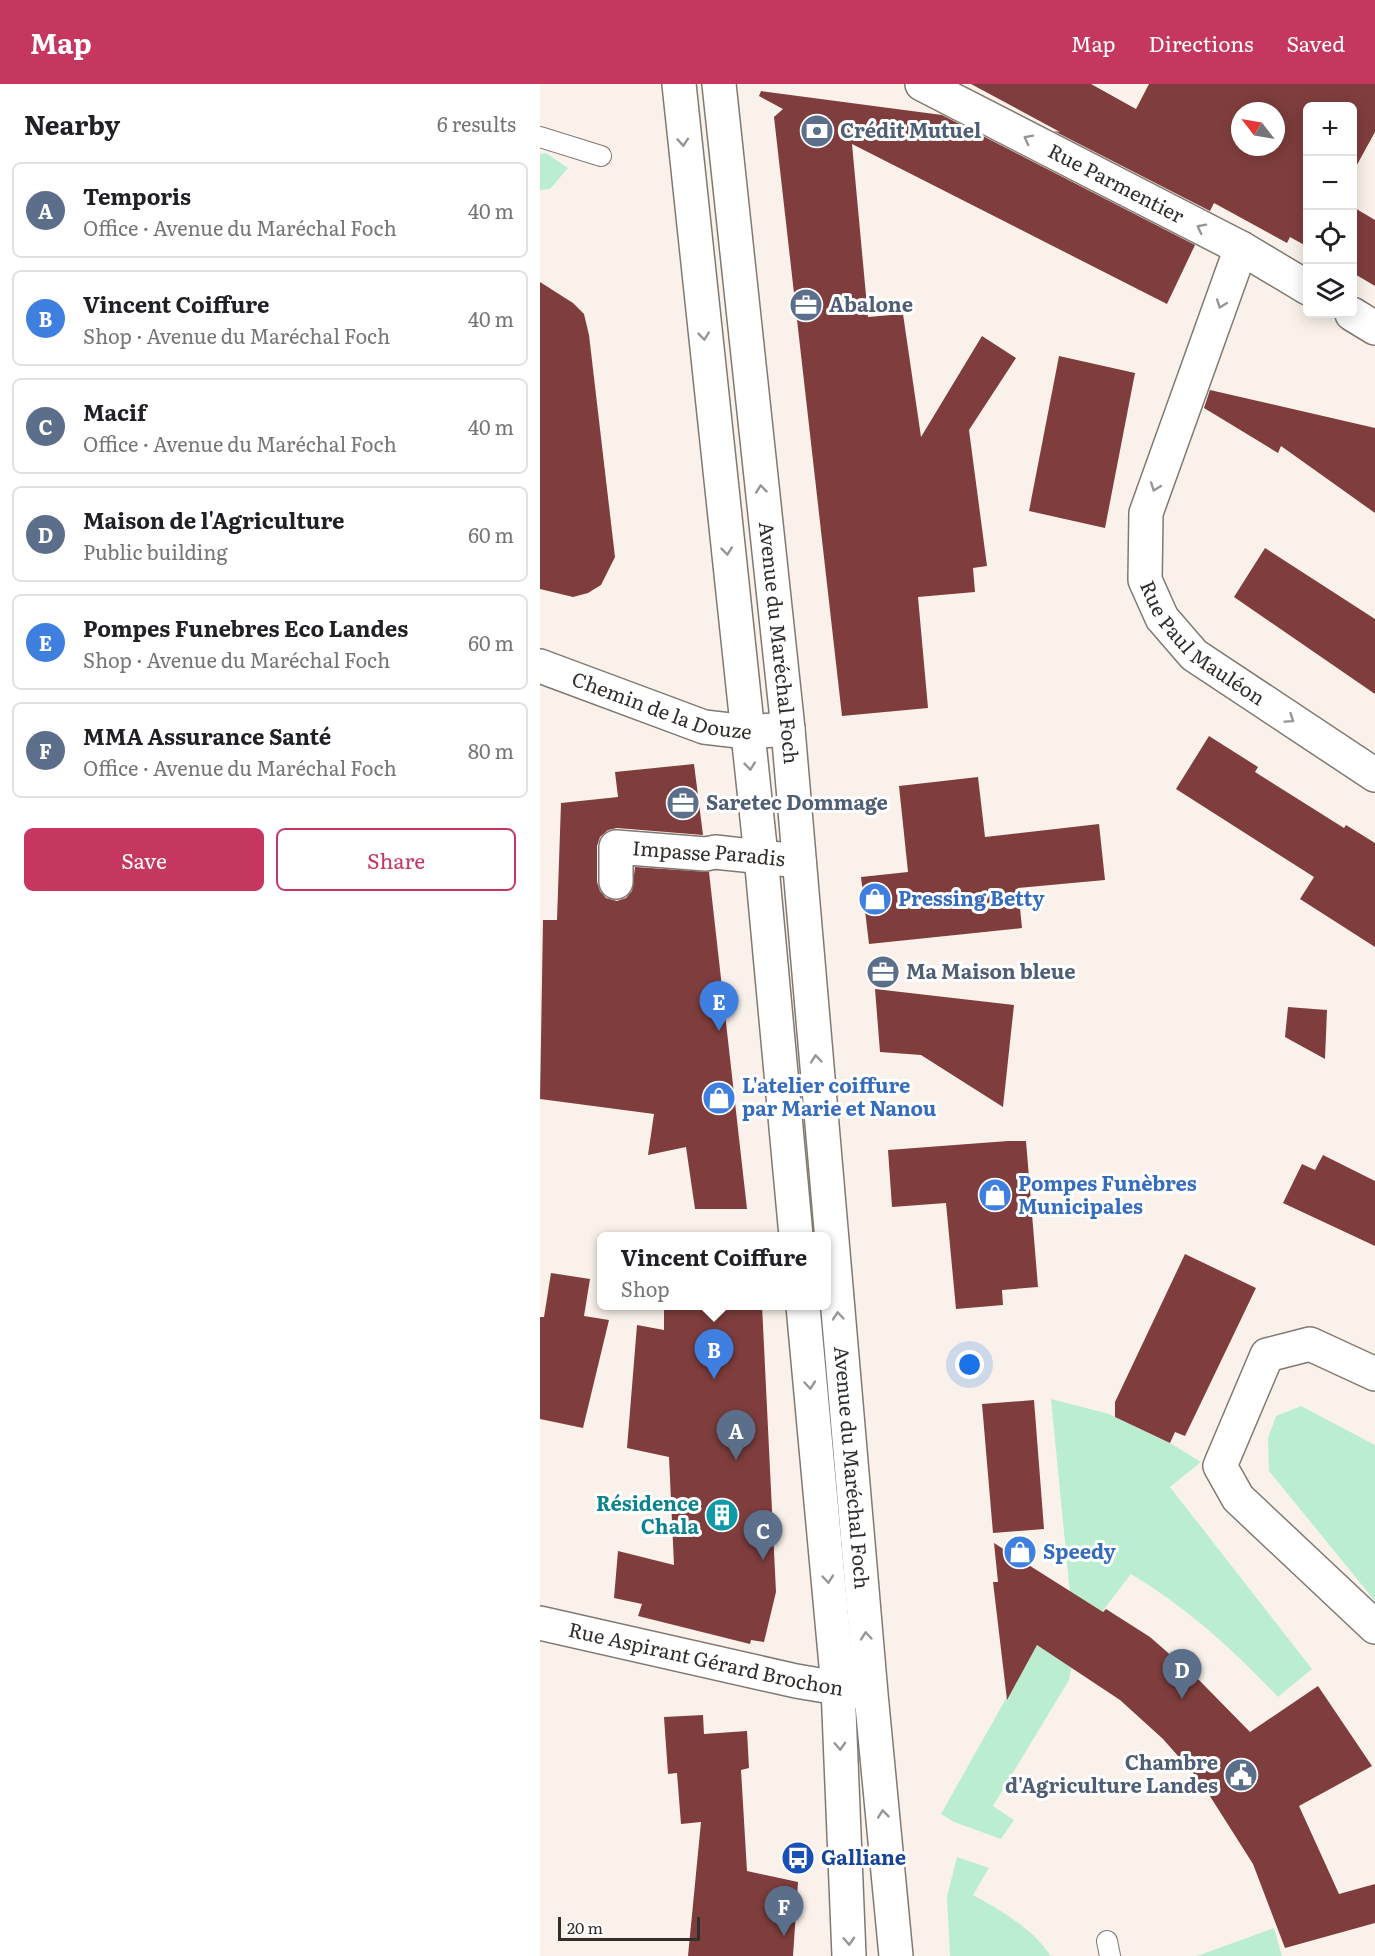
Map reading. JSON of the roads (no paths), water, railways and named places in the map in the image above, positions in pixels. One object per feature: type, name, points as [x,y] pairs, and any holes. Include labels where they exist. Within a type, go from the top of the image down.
[{"type":"main road","name":"Avenue du Maréchal Foch","points":[[679,84],[760,856],[796,1232]]},
{"type":"main road","name":"Avenue du Maréchal Foch","points":[[719,84],[788,729],[871,1694],[896,1956]]},
{"type":"main road","name":"Rue Parmentier","points":[[922,84],[1240,248],[1303,285]]},
{"type":"main road","name":"Rue Paul Mauléon","points":[[1240,248],[1146,513],[1145,580],[1162,618],[1194,655],[1375,775]]},
{"type":"main road","points":[[1357,317],[1375,328]]},
{"type":"main road","name":"Chemin de la Douze","points":[[540,666],[704,727],[747,732],[788,729]]},
{"type":"main road","name":"Impasse Paradis","points":[[616,882],[616,847],[760,856],[799,861]]},
{"type":"main road","name":"Avenue du Maréchal Foch","points":[[802,1310],[838,1687],[849,1956]]},
{"type":"main road","points":[[1375,1374],[1310,1344],[1267,1355],[1220,1466],[1238,1498],[1375,1627]]},
{"type":"main road","name":"Rue Aspirant Gérard Brochon","points":[[540,1623],[796,1681],[871,1694]]},
{"type":"lane","points":[[540,137],[601,156]]},
{"type":"place","name":"Crédit Mutuel","points":[[817,131]]},
{"type":"place","name":"Abalone","points":[[806,305]]},
{"type":"place","name":"Saretec Dommage","points":[[683,803]]},
{"type":"place","name":"Pressing Betty","points":[[875,899]]},
{"type":"place","name":"Ma Maison bleue","points":[[883,972]]},
{"type":"place","name":"Pompes Funebres Eco Landes","points":[[719,1031]]},
{"type":"place","name":"L'atelier coiffure par Marie et Nanou","points":[[719,1098]]},
{"type":"place","name":"Pompes Funèbres Municipales","points":[[995,1195]]},
{"type":"place","name":"Vincent Coiffure","points":[[714,1379]]},
{"type":"place","name":"Temporis","points":[[736,1460]]},
{"type":"place","name":"Résidence Chala","points":[[722,1515]]},
{"type":"place","name":"Speedy","points":[[1020,1552]]},
{"type":"place","name":"Macif","points":[[763,1560]]},
{"type":"place","name":"Maison de l'Agriculture","points":[[1182,1699]]},
{"type":"place","name":"Chambre d'Agriculture Landes","points":[[1241,1775]]},
{"type":"place","name":"Galliane","points":[[798,1858]]},
{"type":"place","name":"MMA Assurance Santé","points":[[784,1936]]}]
